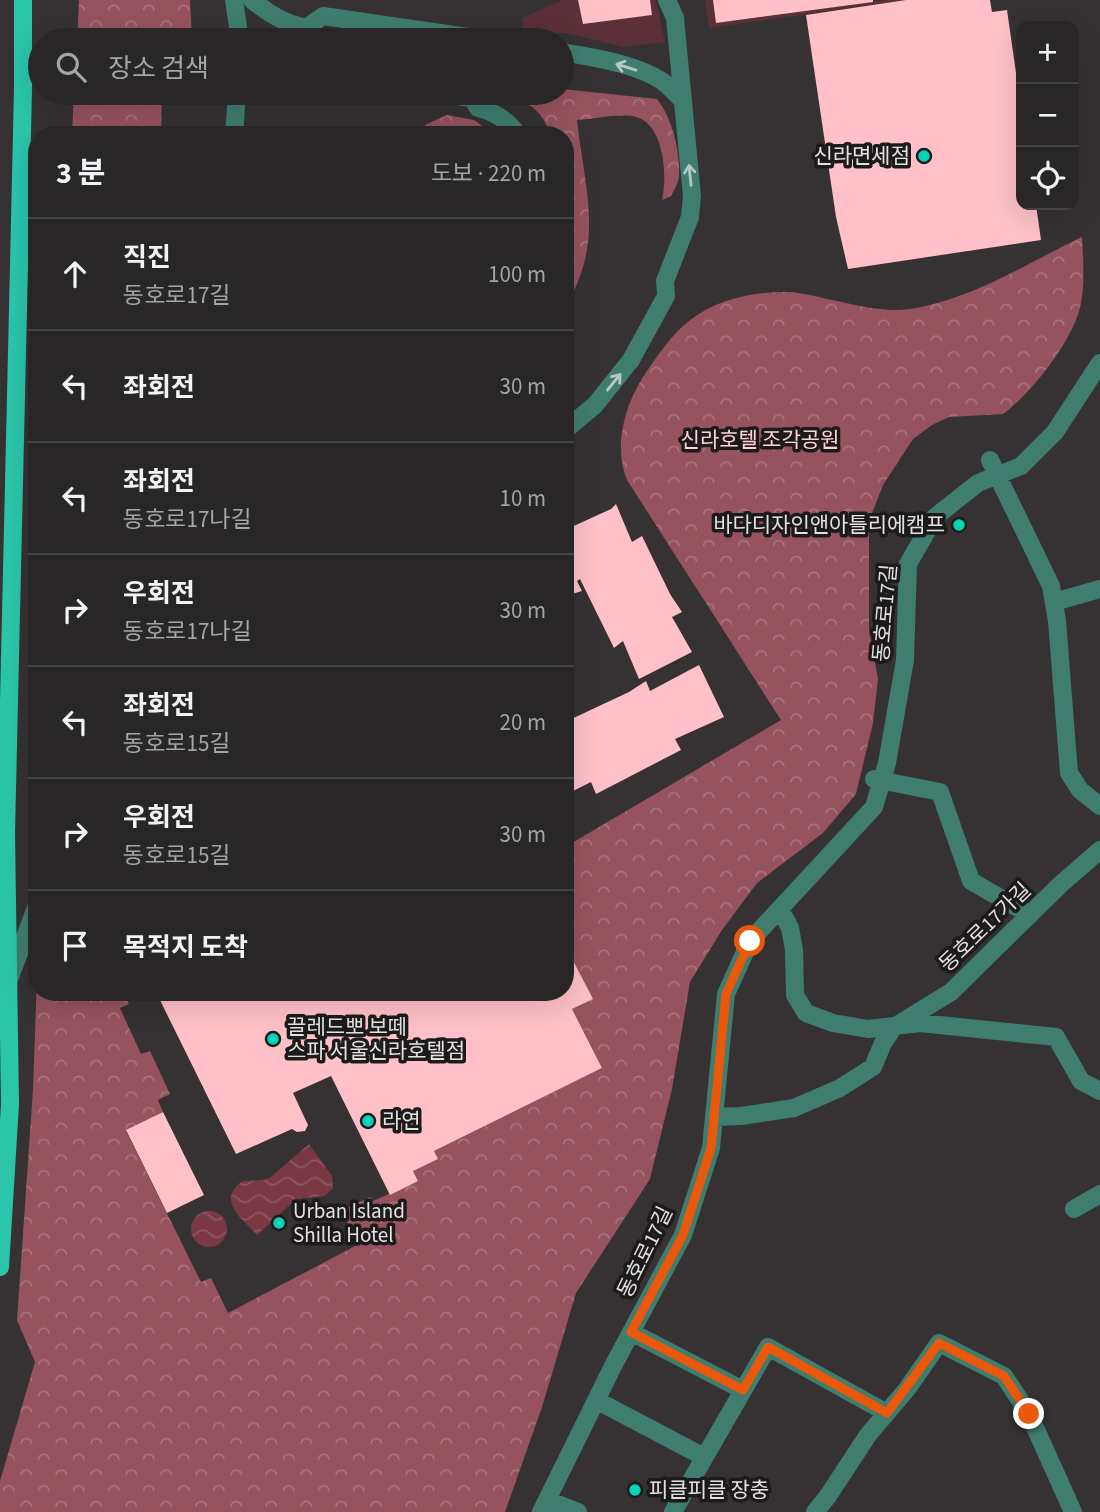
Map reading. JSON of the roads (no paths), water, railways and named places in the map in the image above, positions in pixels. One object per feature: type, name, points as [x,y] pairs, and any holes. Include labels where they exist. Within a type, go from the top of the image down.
[{"type":"main road","points":[[0,1267],[10,1104],[3,834],[23,89],[23,0]]},
{"type":"main road","points":[[0,1126],[10,1104]]},
{"type":"street","points":[[234,0],[238,28]]},
{"type":"street","points":[[252,0],[279,19],[306,28],[323,16],[406,28]]},
{"type":"street","points":[[574,422],[595,405],[631,360],[666,296],[665,281],[690,217],[692,196],[675,18],[667,0]]},
{"type":"street","points":[[574,55],[612,63],[663,81],[682,100]]},
{"type":"street","points":[[235,126],[236,105]]},
{"type":"street","points":[[476,105],[503,118],[512,126]]},
{"type":"street","name":"동호로17길","points":[[544,1506],[596,1399],[683,1235],[711,1148],[726,994],[750,941],[874,807],[905,660],[908,564],[935,517],[994,467],[1021,466],[1055,432],[1100,363]]},
{"type":"street","points":[[994,467],[1051,586],[1069,773],[1080,790],[1100,807]]},
{"type":"street","points":[[1054,602],[1100,589]]},
{"type":"street","points":[[878,779],[940,792],[971,881],[1030,915]]},
{"type":"street","name":"동호로17가길","points":[[894,1027],[951,992],[1100,850]]},
{"type":"street","points":[[780,909],[790,928],[795,995],[806,1013],[833,1023],[868,1029],[920,1023],[1056,1037],[1081,1081],[1100,1091]]},
{"type":"street","points":[[7,985],[28,929]]},
{"type":"street","points":[[714,1117],[793,1108],[840,1088],[873,1067],[894,1027]]},
{"type":"street","points":[[1074,1209],[1100,1194]]},
{"type":"street","points":[[631,1332],[743,1390]]},
{"type":"street","points":[[815,1512],[868,1435],[939,1343],[1004,1376],[1029,1414],[1073,1512]]},
{"type":"street","points":[[673,1512],[768,1347],[887,1413]]},
{"type":"street","points":[[596,1399],[704,1457]]},
{"type":"street","points":[[544,1506],[578,1512]]},
{"type":"water","points":[[309,1144],[332,1176],[333,1188],[325,1196],[296,1199],[257,1235],[234,1209],[231,1195],[235,1188],[243,1181],[271,1177]]},
{"type":"water","points":[[209,1211],[222,1216],[227,1229],[222,1242],[209,1247],[196,1242],[191,1229],[196,1216]]},
{"type":"place","name":"신라면세점","points":[[924,156]]},
{"type":"place","name":"바다디자인앤아틀리에캠프","points":[[959,525]]},
{"type":"place","name":"끌레드뽀 보떼 스파 서울신라호텔점","points":[[273,1039]]},
{"type":"place","name":"라연","points":[[368,1121]]},
{"type":"place","name":"Urban Island Shilla Hotel","points":[[279,1223]]},
{"type":"place","name":"피클피클 장충","points":[[635,1490]]},
{"type":"park label","name":"신라호텔 조각공원","points":[[760,440]]}]
